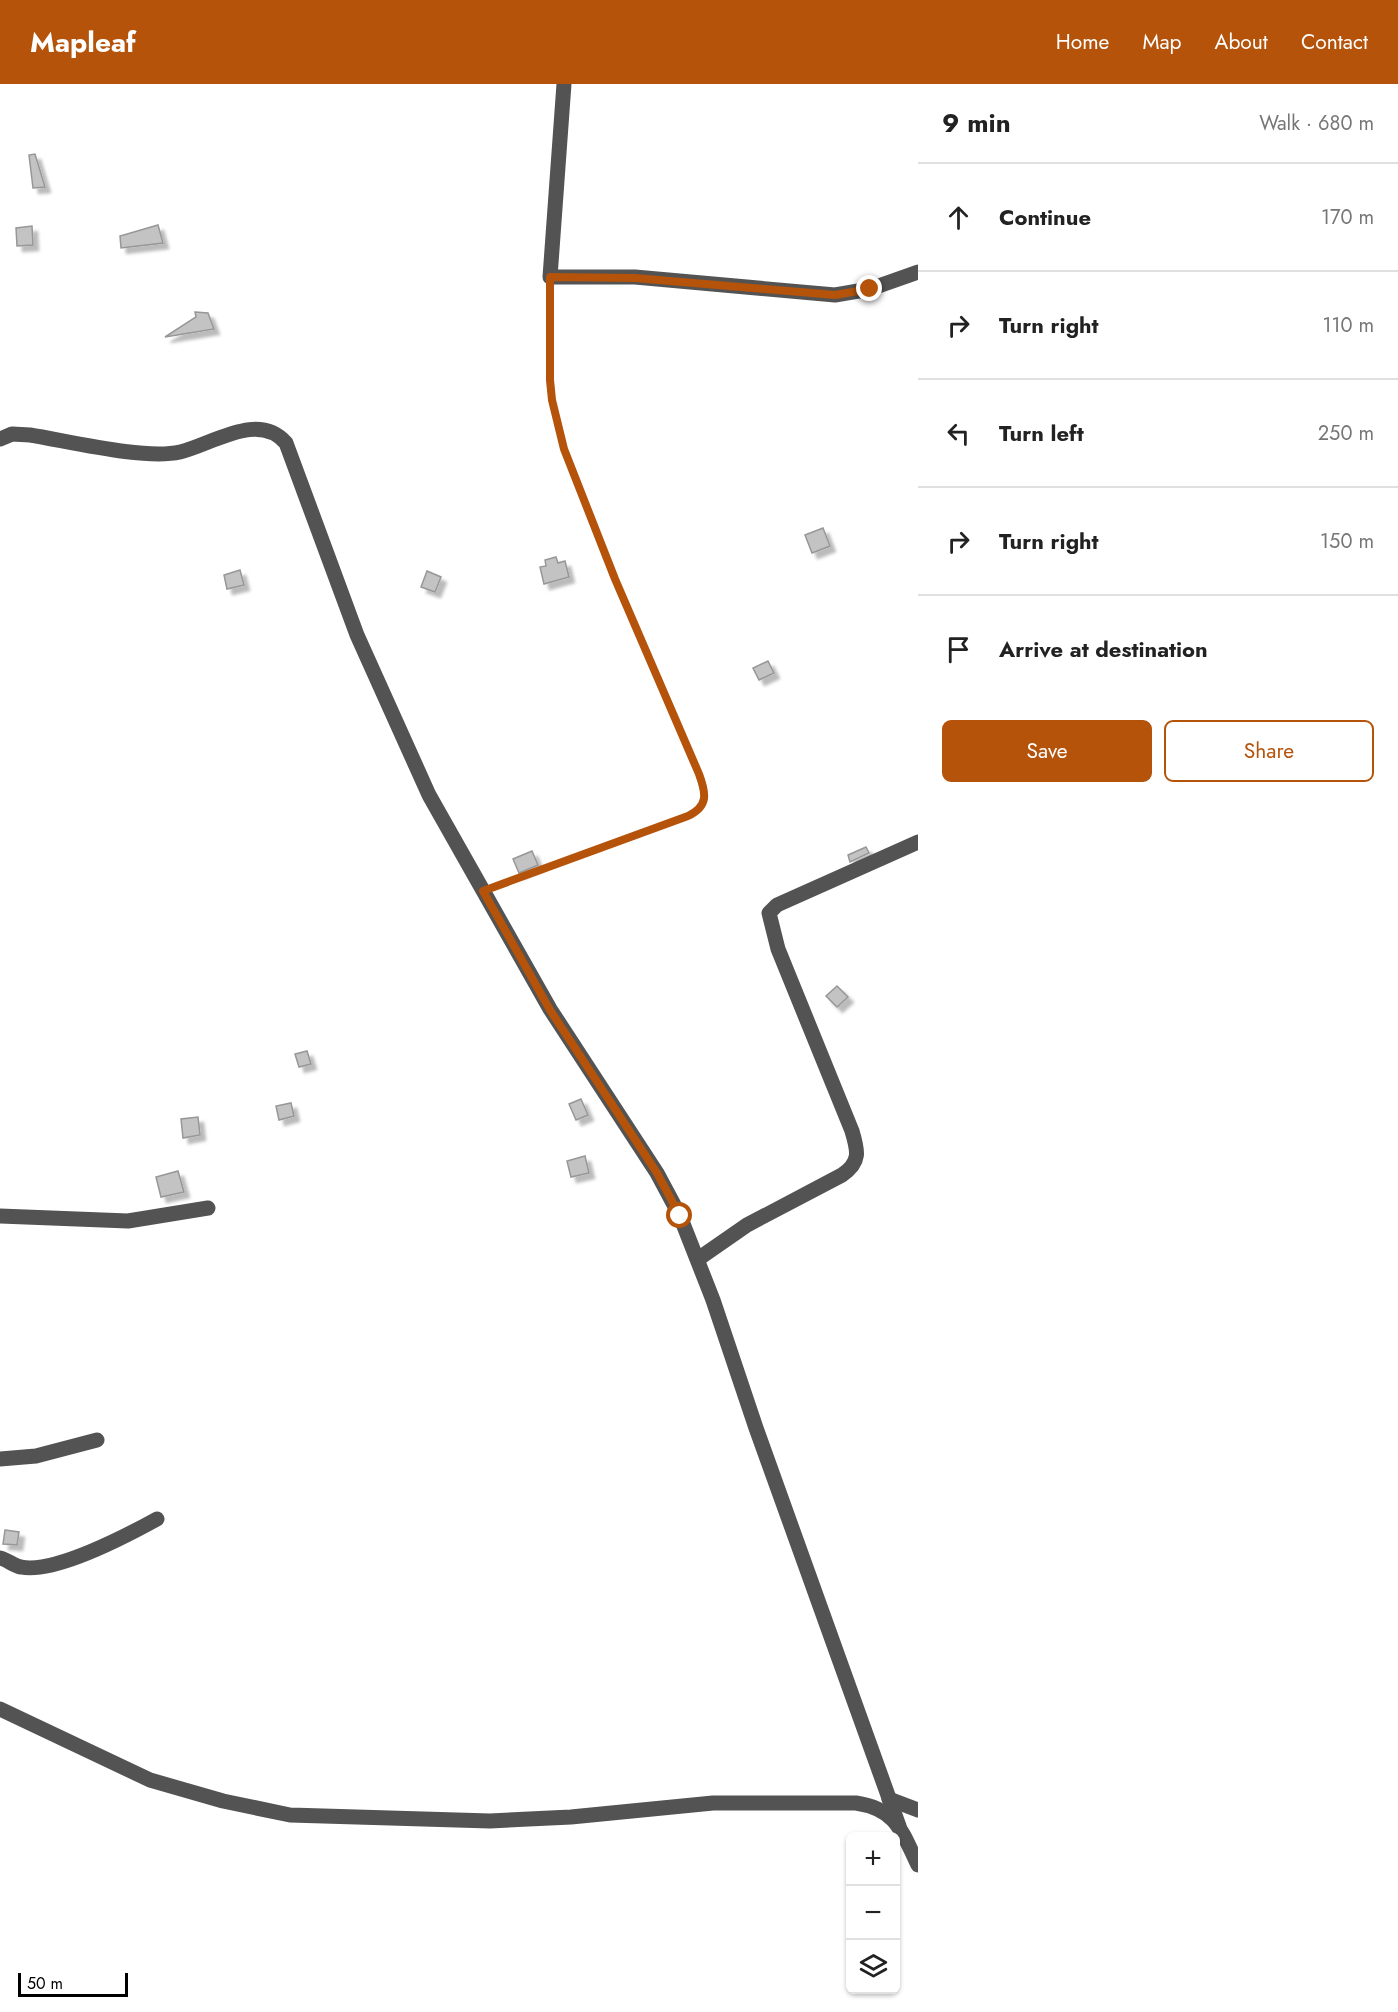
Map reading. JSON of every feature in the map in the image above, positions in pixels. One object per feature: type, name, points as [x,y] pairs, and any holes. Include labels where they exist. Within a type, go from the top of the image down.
[{"type":"street","points":[[564,84],[550,277],[635,278],[835,295],[870,289],[918,272]]},
{"type":"street","points":[[0,439],[12,434],[30,435],[164,455],[194,448],[246,430],[260,428],[280,435],[286,443],[357,635],[429,795],[550,1010],[657,1173],[680,1216],[698,1259],[889,1799],[918,1865]]},
{"type":"street","points":[[698,1259],[747,1225],[842,1175],[854,1167],[858,1158],[852,1131],[778,949],[769,913],[777,905],[918,842]]},
{"type":"street","points":[[0,1216],[128,1221],[208,1208]]},
{"type":"street","points":[[0,1459],[36,1456],[97,1440]]},
{"type":"street","points":[[0,1558],[22,1568],[52,1564],[121,1538],[157,1519]]},
{"type":"street","points":[[0,1709],[150,1780],[223,1801],[290,1815],[490,1821],[571,1817],[704,1803],[787,1802],[869,1805],[889,1814],[899,1826]]},
{"type":"street","points":[[889,1799],[918,1810]]},
{"type":"path","points":[[483,891],[688,816],[703,806],[706,800],[699,774],[615,579],[564,449],[552,400],[550,380],[550,277]]},
{"type":"building","points":[[35,154],[45,187],[33,188],[29,155]]},
{"type":"building","points":[[158,225],[163,243],[121,248],[120,236]]},
{"type":"building","points":[[32,226],[33,245],[17,246],[16,228]]},
{"type":"building","points":[[195,312],[208,313],[214,329],[165,337],[196,317]]},
{"type":"building","points":[[823,528],[830,546],[812,553],[805,535]]},
{"type":"building","points":[[556,557],[558,563],[565,561],[569,577],[544,584],[540,567],[546,566],[545,560]]},
{"type":"building","points":[[240,570],[244,585],[227,589],[224,575]]},
{"type":"building","points":[[427,571],[441,577],[435,592],[421,587]]},
{"type":"building","points":[[768,661],[774,673],[759,680],[753,668]]},
{"type":"building","points":[[866,847],[869,853],[850,862],[848,855]]},
{"type":"building","points":[[532,851],[538,865],[519,873],[513,859]]},
{"type":"building","points":[[837,986],[848,997],[837,1007],[826,996]]},
{"type":"building","points":[[307,1051],[311,1064],[299,1067],[295,1054]]},
{"type":"building","points":[[581,1099],[588,1115],[576,1120],[569,1104]]},
{"type":"building","points":[[291,1103],[294,1116],[279,1120],[276,1106]]},
{"type":"building","points":[[198,1117],[200,1135],[183,1138],[181,1119]]},
{"type":"building","points":[[585,1156],[589,1173],[571,1177],[567,1161]]},
{"type":"building","points":[[178,1171],[184,1192],[161,1197],[156,1177]]},
{"type":"building","points":[[5,1530],[19,1532],[17,1545],[3,1544]]},
{"type":"route","points":[[680,1216],[657,1173],[550,1010],[483,891],[688,816],[697,812],[706,800],[699,774],[615,579],[564,449],[557,425],[550,380],[550,277],[635,278],[835,295],[870,289]]}]
